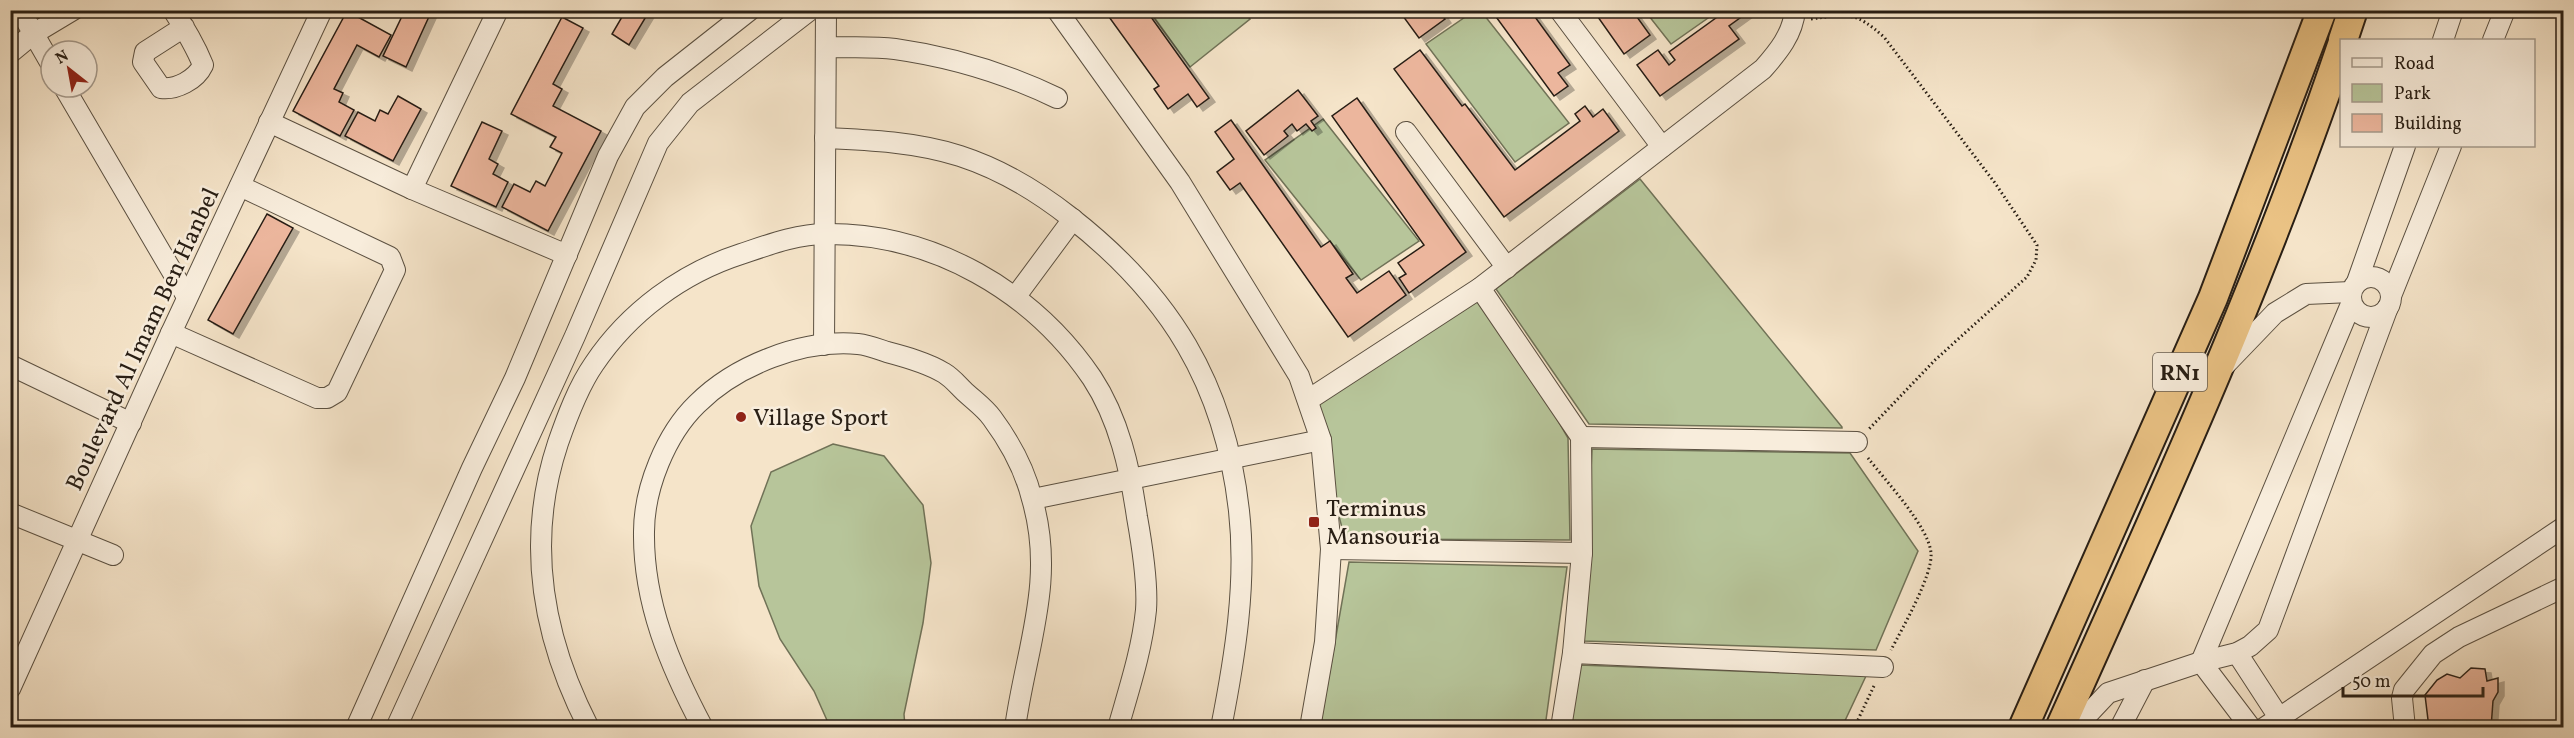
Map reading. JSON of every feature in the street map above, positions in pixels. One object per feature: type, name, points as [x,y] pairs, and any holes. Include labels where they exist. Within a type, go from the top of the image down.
[{"type":"highway","name":"RN1","points":[[2023,728],[2213,298],[2322,10]]},
{"type":"highway","points":[[2343,39],[2353,10]]},
{"type":"highway","name":"RN1","points":[[2060,728],[2185,449],[2309,142],[2340,51]]},
{"type":"street","points":[[20,10],[39,44]]},
{"type":"street","points":[[10,53],[33,34],[73,10]]},
{"type":"street","name":"Boulevard Al Imam Ben Hanbel","points":[[10,689],[187,297],[322,10]]},
{"type":"street","points":[[412,189],[498,10]]},
{"type":"street","points":[[356,728],[467,478],[515,378],[608,156],[635,107],[665,77],[750,10]]},
{"type":"street","points":[[396,728],[575,336],[658,143],[690,103],[810,10]]},
{"type":"street","points":[[824,345],[826,10]]},
{"type":"street","points":[[1057,10],[1180,182],[1299,376],[1308,400],[1321,440],[1331,549],[1325,642],[1310,728]]},
{"type":"street","points":[[2443,39],[2453,10]]},
{"type":"street","points":[[2493,39],[2505,10]]},
{"type":"street","points":[[1561,12],[1662,147]]},
{"type":"street","points":[[1308,400],[1480,288],[1763,69],[1782,47],[1794,16]]},
{"type":"street","points":[[826,47],[893,49],[957,61],[1005,75],[1057,98]]},
{"type":"street","points":[[71,99],[187,297]]},
{"type":"street","points":[[269,122],[412,189],[567,255]]},
{"type":"street","points":[[1406,132],[1507,268]]},
{"type":"street","points":[[825,138],[882,141],[959,156],[1002,173],[1048,200],[1114,252],[1161,304],[1181,334],[1214,401],[1230,460],[1239,511],[1241,555],[1239,613],[1221,728]]},
{"type":"street","points":[[2201,662],[2353,293],[2405,147]]},
{"type":"street","points":[[2075,728],[2108,693],[2201,662],[2237,653],[2250,646],[2268,630],[2390,302],[2451,147]]},
{"type":"street","points":[[171,333],[317,398],[327,398],[337,392],[386,290],[395,270],[390,257],[240,186]]},
{"type":"street","points":[[1016,296],[1073,219]]},
{"type":"street","points":[[589,728],[571,693],[558,660],[541,575],[541,514],[547,477],[574,404],[592,367],[613,338],[649,303],[690,275],[723,260],[778,242],[824,234],[879,239],[917,248],[954,261],[1016,296],[1059,335],[1094,380],[1114,420],[1131,479],[1139,530],[1146,607],[1135,669],[1118,728]]},
{"type":"street","points":[[2214,378],[2275,313],[2306,294],[2353,293],[2367,277],[2378,278],[2387,285],[2390,302],[2380,315],[2369,317],[2358,313],[2353,293]]},
{"type":"street","points":[[1480,288],[1581,437],[1582,553],[1573,653],[1561,728]]},
{"type":"street","points":[[703,728],[672,666],[657,625],[647,583],[644,530],[652,478],[670,438],[697,404],[730,379],[769,357],[824,345],[859,344],[905,357],[944,373],[991,416],[1013,451],[1032,499],[1041,552],[1040,598],[1016,728]]},
{"type":"street","points":[[10,365],[131,423]]},
{"type":"street","points":[[1581,437],[1857,442]]},
{"type":"street","points":[[1032,499],[1321,440]]},
{"type":"street","points":[[10,513],[113,555]]},
{"type":"street","points":[[2237,653],[2271,722],[2564,527]]},
{"type":"street","points":[[1331,549],[1582,553]]},
{"type":"street","points":[[2405,728],[2402,698],[2404,690],[2433,654],[2459,637],[2564,587]]},
{"type":"street","points":[[1573,653],[1883,667]]},
{"type":"street","points":[[2201,662],[2251,728]]},
{"type":"street","points":[[2120,728],[2145,680]]},
{"type":"path","points":[[1794,16],[1848,14],[1868,22],[1884,37],[1995,183],[2037,245],[2036,260],[2027,278],[1935,360],[1857,442],[1925,533],[1932,554],[1918,595],[1854,728]]},
{"type":"green space","points":[[1149,11],[1244,11],[1250,19],[1190,67]]},
{"type":"green space","points":[[1474,11],[1481,11],[1569,123],[1515,162],[1426,44]]},
{"type":"green space","points":[[1645,11],[1718,11],[1671,44]]},
{"type":"green space","points":[[1323,119],[1419,241],[1361,280],[1265,160]]},
{"type":"green space","points":[[1640,179],[1842,428],[1589,424],[1496,289]]},
{"type":"green space","points":[[1486,296],[1568,438],[1570,540],[1345,539],[1310,406]]},
{"type":"green space","points":[[833,444],[884,456],[923,505],[931,563],[923,623],[904,714],[905,727],[830,727],[814,691],[780,639],[759,586],[751,526],[771,472]]},
{"type":"green space","points":[[1592,449],[1850,453],[1918,551],[1876,650],[1583,641]]},
{"type":"green space","points":[[1349,562],[1567,567],[1545,727],[1320,727]]},
{"type":"green space","points":[[1580,665],[1866,676],[1842,727],[1570,728]]},
{"type":"building","points":[[405,10],[432,10],[406,67],[383,56]]},
{"type":"building","points":[[626,10],[650,10],[629,45],[612,34]]},
{"type":"building","points":[[1104,10],[1146,10],[1209,98],[1197,107],[1188,94],[1168,109],[1154,89],[1159,86]]},
{"type":"building","points":[[1401,10],[1439,10],[1445,19],[1419,38],[1400,12]]},
{"type":"building","points":[[1491,10],[1530,10],[1570,65],[1558,73],[1568,86],[1554,96]]},
{"type":"building","points":[[1593,10],[1632,10],[1650,35],[1624,54]]},
{"type":"building","points":[[1727,10],[1751,10],[1729,26],[1739,39],[1660,96],[1637,65],[1658,50],[1669,65],[1675,60],[1669,52]]},
{"type":"building","points":[[347,11],[391,35],[379,57],[357,45],[334,89],[343,93],[339,102],[354,110],[340,136],[293,111]]},
{"type":"building","points":[[562,17],[583,28],[553,84],[562,89],[553,106],[601,131],[548,231],[502,207],[514,184],[530,192],[536,181],[545,186],[562,153],[550,147],[556,137],[511,114]]},
{"type":"building","points":[[1420,50],[1462,106],[1465,104],[1515,170],[1580,121],[1575,114],[1585,106],[1593,117],[1603,109],[1619,131],[1504,217],[1394,69]]},
{"type":"building","points":[[1298,90],[1318,116],[1311,121],[1316,128],[1312,131],[1306,124],[1297,131],[1292,124],[1284,131],[1288,136],[1264,155],[1246,131]]},
{"type":"building","points":[[398,96],[421,109],[393,161],[345,136],[358,112],[375,121],[380,110],[388,114]]},
{"type":"building","points":[[1357,98],[1466,252],[1409,293],[1399,278],[1406,274],[1398,263],[1424,245],[1332,116]]},
{"type":"building","points":[[1231,120],[1321,247],[1330,241],[1353,274],[1346,278],[1357,293],[1389,271],[1406,295],[1348,337],[1240,183],[1230,190],[1217,172],[1234,159],[1215,132]]},
{"type":"building","points":[[482,122],[502,131],[489,159],[498,164],[493,174],[508,182],[496,207],[451,186]]},
{"type":"building","points":[[267,214],[293,228],[233,334],[208,320]]},
{"type":"building","points":[[2471,668],[2485,669],[2487,681],[2498,678],[2498,692],[2493,701],[2491,728],[2429,728],[2425,695],[2437,680],[2447,674],[2460,678]]},
{"type":"place","name":"Village Sport","points":[[741,417]]},
{"type":"place","name":"Terminus Mansouria","points":[[1314,522]]}]
